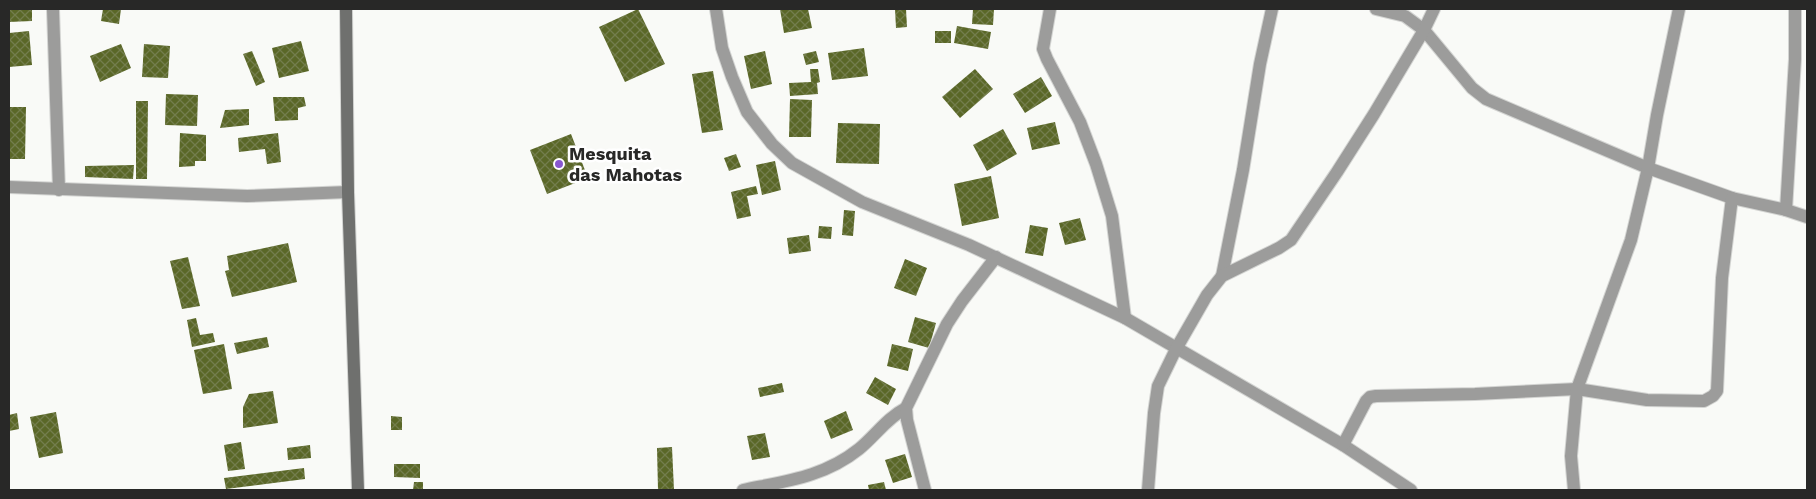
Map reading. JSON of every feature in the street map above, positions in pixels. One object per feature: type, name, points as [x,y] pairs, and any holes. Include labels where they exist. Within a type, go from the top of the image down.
[{"type":"street","points":[[53,9],[59,190]]},
{"type":"street","points":[[346,9],[348,192],[358,490]]},
{"type":"street","points":[[716,9],[722,48],[747,112],[772,144],[792,164],[862,202],[969,245],[1125,318],[1343,445],[1411,490]]},
{"type":"street","points":[[1050,9],[1043,49],[1080,122],[1096,164],[1112,216],[1125,318]]},
{"type":"street","points":[[1222,276],[1243,170],[1260,64],[1272,9]]},
{"type":"street","points":[[1376,9],[1405,16],[1424,30],[1472,88],[1486,99],[1648,168],[1732,198],[1786,210],[1807,217]]},
{"type":"street","points":[[1148,490],[1158,386],[1176,349],[1207,295],[1222,276],[1279,248],[1291,240],[1337,172],[1424,30],[1434,9]]},
{"type":"street","points":[[1574,490],[1571,456],[1577,389],[1632,240],[1679,9]]},
{"type":"street","points":[[1786,210],[1801,58],[1795,9]]},
{"type":"street","points":[[9,187],[246,196],[348,192]]},
{"type":"street","points":[[1343,445],[1352,425],[1370,397],[1577,389],[1647,400],[1677,402],[1704,401],[1713,396],[1717,391],[1722,278],[1732,198]]},
{"type":"street","points":[[744,490],[808,476],[836,466],[860,448],[896,413],[906,408],[947,324],[962,301],[996,258]]},
{"type":"street","points":[[906,408],[925,490]]},
{"type":"building","points":[[9,9],[32,9],[32,21],[9,22]]},
{"type":"building","points":[[103,9],[121,9],[119,24],[101,21]]},
{"type":"building","points":[[638,9],[665,64],[625,82],[599,27]]},
{"type":"building","points":[[780,9],[808,9],[812,28],[784,33]]},
{"type":"building","points":[[895,9],[906,9],[907,27],[896,28]]},
{"type":"building","points":[[973,9],[994,9],[993,25],[972,24]]},
{"type":"building","points":[[957,26],[991,32],[988,49],[954,43]]},
{"type":"building","points":[[29,31],[32,65],[9,67],[9,33]]},
{"type":"building","points":[[935,31],[951,31],[951,43],[935,43]]},
{"type":"building","points":[[301,41],[309,71],[279,78],[272,48]]},
{"type":"building","points":[[121,44],[131,68],[100,82],[90,56]]},
{"type":"building","points":[[144,44],[170,46],[168,78],[142,77]]},
{"type":"building","points":[[864,48],[868,76],[832,80],[828,53]]},
{"type":"building","points":[[252,51],[265,82],[256,86],[243,54]]},
{"type":"building","points":[[765,51],[772,84],[751,89],[744,56]]},
{"type":"building","points":[[816,51],[819,62],[806,65],[803,54]]},
{"type":"building","points":[[810,69],[818,69],[820,82],[817,83],[818,94],[790,96],[789,83],[811,82]]},
{"type":"building","points":[[975,69],[993,89],[960,118],[942,97]]},
{"type":"building","points":[[713,71],[723,130],[702,133],[692,74]]},
{"type":"building","points":[[1041,77],[1052,96],[1025,113],[1013,94]]},
{"type":"building","points":[[166,94],[198,95],[197,126],[165,125]]},
{"type":"building","points":[[273,97],[304,97],[306,106],[298,108],[298,120],[275,121]]},
{"type":"building","points":[[790,99],[812,100],[811,137],[789,137]]},
{"type":"building","points":[[136,101],[148,101],[147,179],[136,179]]},
{"type":"building","points":[[9,107],[26,107],[25,159],[9,159]]},
{"type":"building","points":[[249,109],[249,125],[220,128],[225,110]]},
{"type":"building","points":[[1055,122],[1060,144],[1032,150],[1027,128]]},
{"type":"building","points":[[838,123],[880,124],[879,164],[836,163]]},
{"type":"building","points":[[1003,129],[1017,154],[987,171],[973,145]]},
{"type":"building","points":[[180,133],[206,135],[206,161],[195,161],[195,166],[179,167]]},
{"type":"building","points":[[278,133],[281,162],[267,164],[265,149],[239,152],[238,138]]},
{"type":"building","name":"Mesquita das Mahotas","points":[[571,134],[588,178],[547,194],[530,150]]},
{"type":"building","points":[[736,154],[741,167],[729,171],[724,158]]},
{"type":"building","points":[[775,161],[781,190],[762,195],[756,165]]},
{"type":"building","points":[[134,165],[133,179],[85,177],[85,166]]},
{"type":"building","points":[[991,176],[999,218],[962,226],[954,184]]},
{"type":"building","points":[[756,186],[758,194],[747,196],[751,216],[737,219],[731,192]]},
{"type":"building","points":[[844,210],[855,211],[853,236],[842,235]]},
{"type":"building","points":[[1080,218],[1086,240],[1065,245],[1059,223]]},
{"type":"building","points":[[1030,225],[1048,228],[1043,256],[1025,253]]},
{"type":"building","points":[[819,226],[832,227],[831,239],[818,238]]},
{"type":"building","points":[[809,235],[811,251],[789,254],[787,238]]},
{"type":"building","points":[[288,243],[297,282],[232,297],[225,271],[229,270],[227,256]]},
{"type":"building","points":[[188,257],[200,306],[182,309],[170,261]]},
{"type":"building","points":[[905,259],[927,268],[916,296],[894,288]]},
{"type":"building","points":[[915,317],[936,323],[929,348],[908,342]]},
{"type":"building","points":[[196,318],[200,335],[213,333],[215,342],[192,347],[187,320]]},
{"type":"building","points":[[267,337],[269,347],[237,354],[234,343]]},
{"type":"building","points":[[224,344],[232,389],[203,394],[194,350]]},
{"type":"building","points":[[892,344],[913,349],[908,371],[887,366]]},
{"type":"building","points":[[875,377],[896,389],[888,405],[866,393]]},
{"type":"building","points":[[782,383],[784,392],[760,397],[758,388]]},
{"type":"building","points":[[273,391],[278,423],[243,428],[243,407],[249,394]]},
{"type":"building","points":[[846,411],[853,430],[831,439],[824,421]]},
{"type":"building","points":[[56,412],[63,453],[39,458],[30,417]]},
{"type":"building","points":[[17,413],[19,429],[9,431],[9,415]]},
{"type":"building","points":[[391,416],[402,417],[402,430],[391,430]]},
{"type":"building","points":[[765,433],[770,457],[752,460],[747,436]]},
{"type":"building","points":[[241,442],[245,469],[228,471],[224,445]]},
{"type":"building","points":[[310,445],[311,458],[288,460],[287,448]]},
{"type":"building","points":[[672,447],[674,490],[658,490],[657,448]]},
{"type":"building","points":[[905,454],[912,477],[893,483],[885,460]]},
{"type":"building","points":[[394,464],[420,464],[420,478],[394,477]]},
{"type":"building","points":[[304,468],[305,479],[226,489],[224,478]]},
{"type":"building","points":[[414,482],[423,482],[423,490],[413,490]]},
{"type":"building","points":[[884,482],[886,490],[869,490],[868,485]]},
{"type":"place","name":"Mesquita das Mahotas","points":[[559,164]]}]
